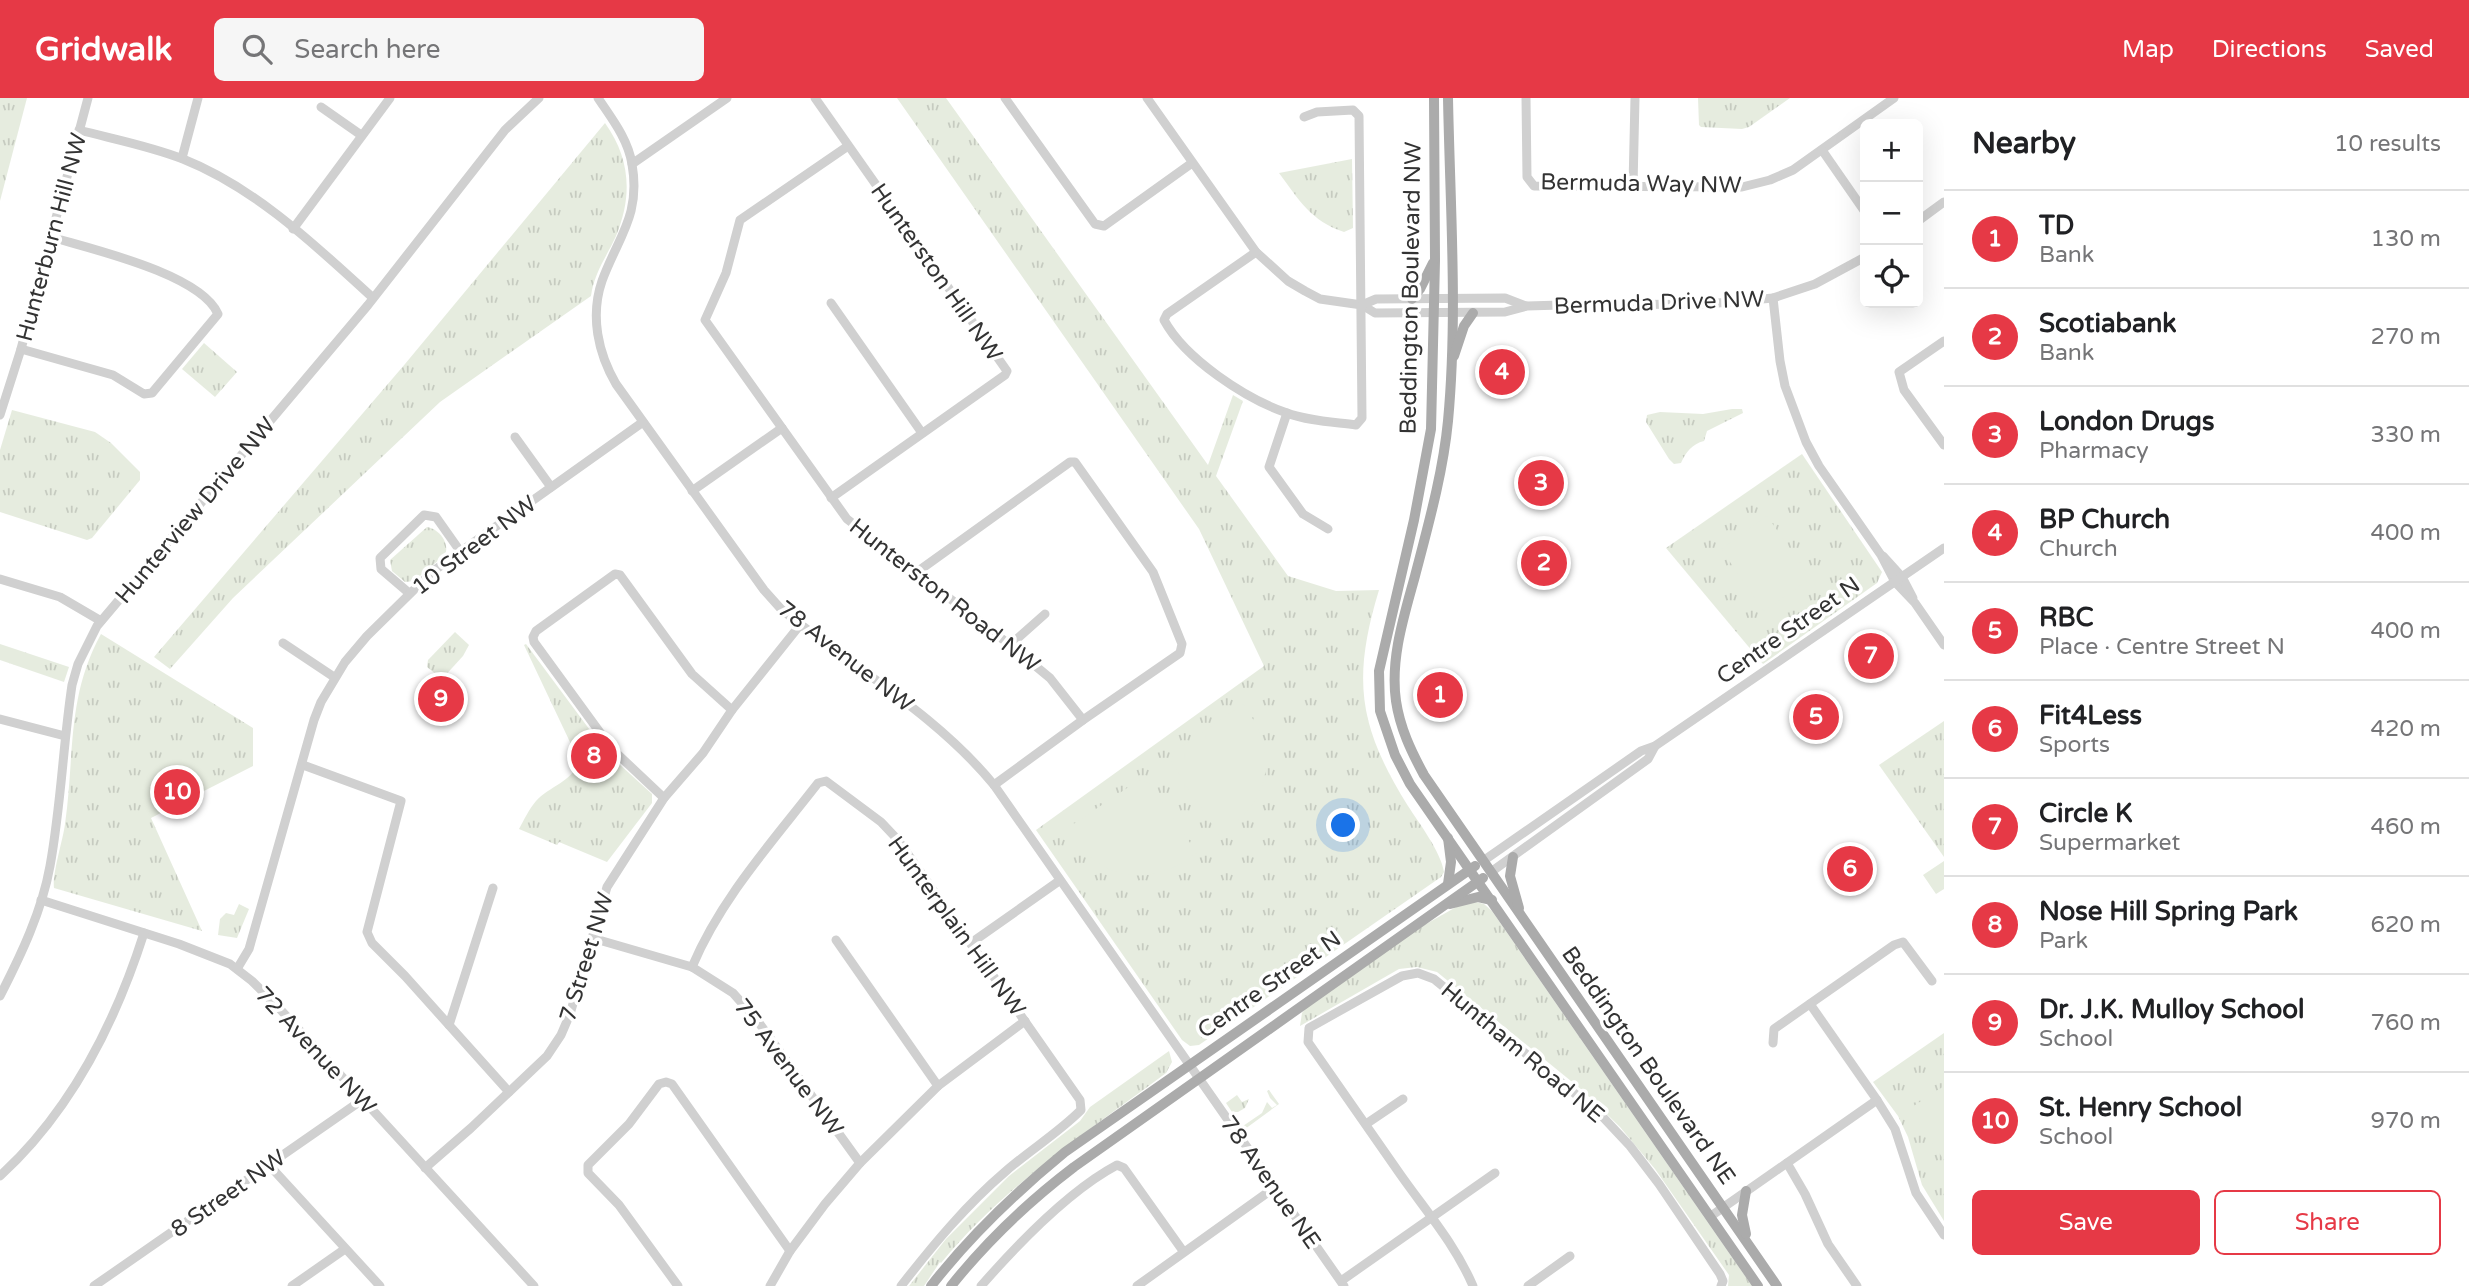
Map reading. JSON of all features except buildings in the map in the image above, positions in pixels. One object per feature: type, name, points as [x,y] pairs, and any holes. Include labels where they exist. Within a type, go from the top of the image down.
[{"type":"main road","name":"Beddington Boulevard NW","points":[[1434,98],[1435,261],[1431,429],[1414,520],[1379,671],[1380,710],[1395,755],[1410,784],[1471,869]]},
{"type":"main road","name":"Beddington Boulevard NW","points":[[1448,98],[1452,298],[1448,423],[1431,517],[1397,650],[1396,700],[1407,742],[1424,775],[1487,866]]},
{"type":"main road","points":[[1412,299],[1435,261]]},
{"type":"main road","points":[[1451,362],[1466,322],[1473,313]]},
{"type":"main road","points":[[1447,835],[1451,862],[1448,884]]},
{"type":"main road","points":[[1513,858],[1511,883],[1523,920]]},
{"type":"main road","name":"Centre Street N","points":[[931,1286],[967,1241],[1022,1187],[1065,1152],[1448,884],[1471,869],[1487,866]]},
{"type":"main road","name":"Centre Street N","points":[[951,1286],[983,1248],[1039,1194],[1105,1143],[1479,880],[1487,866]]},
{"type":"main road","name":"Beddington Boulevard NE","points":[[1487,866],[1777,1286]]},
{"type":"main road","name":"Beddington Boulevard NE","points":[[1471,869],[1758,1286]]},
{"type":"main road","points":[[1440,906],[1478,897],[1492,900]]},
{"type":"main road","points":[[1746,1191],[1742,1215],[1750,1247]]},
{"type":"street","name":"Hunterburn Hill NW","points":[[0,415],[21,349],[88,98]]},
{"type":"street","points":[[182,158],[198,98]]},
{"type":"street","points":[[293,229],[390,98]]},
{"type":"street","name":"Hunterview Drive NW","points":[[0,996],[19,958],[41,900],[50,866],[72,685],[78,664],[101,621],[373,298],[505,130],[539,98]]},
{"type":"street","name":"78 Avenue NW","points":[[598,98],[621,134],[632,164],[635,190],[631,217],[602,282],[597,304],[599,345],[609,372],[692,491],[780,609],[907,704],[972,758],[994,785],[1190,1065]]},
{"type":"street","points":[[632,164],[727,98]]},
{"type":"street","name":"Hunterston Hill NW","points":[[815,98],[1007,371],[831,498]]},
{"type":"street","points":[[1005,98],[1095,224],[1104,226],[1192,163]]},
{"type":"street","points":[[1147,98],[1256,252],[1288,281],[1305,291],[1321,299],[1362,305]]},
{"type":"street","name":"Bermuda Way NW","points":[[1526,98],[1527,177],[1534,186],[1693,189],[1742,187],[1770,180],[1793,170],[1894,98]]},
{"type":"street","points":[[1633,186],[1635,98]]},
{"type":"street","points":[[321,107],[361,135]]},
{"type":"street","points":[[1256,252],[1167,314],[1164,320],[1168,327],[1199,360],[1242,392],[1287,414],[1356,425],[1362,418],[1359,116],[1353,110],[1317,112],[1304,117]]},
{"type":"street","points":[[79,130],[182,158],[225,179],[293,229],[373,298]]},
{"type":"street","name":"Hunterston Road NW","points":[[848,146],[740,220],[726,273],[705,320],[847,519],[1050,678],[1083,720]]},
{"type":"street","points":[[1822,150],[1860,205]]},
{"type":"street","points":[[1923,217],[1944,202]]},
{"type":"street","points":[[21,349],[113,375],[144,394],[152,393],[218,314],[215,307],[191,288],[161,272],[51,237]]},
{"type":"street","name":"Bermuda Drive NW","points":[[1362,305],[1375,313],[1473,313],[1505,312],[1527,306],[1707,304],[1773,298],[1815,284],[1860,260]]},
{"type":"street","name":"Bermuda Drive NW","points":[[1362,305],[1376,299],[1506,298],[1527,306]]},
{"type":"street","points":[[1773,298],[1780,361],[1795,417],[1819,466],[1881,555],[1893,565],[1898,579],[1944,645]]},
{"type":"street","points":[[831,303],[922,433]]},
{"type":"street","points":[[1944,341],[1899,372],[1904,390],[1944,445]]},
{"type":"street","points":[[1287,414],[1269,467],[1303,514],[1328,529]]},
{"type":"street","name":"10 Street NW","points":[[237,969],[249,949],[303,765],[308,738],[321,702],[334,677],[367,636],[409,593],[460,551],[643,422]]},
{"type":"street","points":[[692,491],[782,428]]},
{"type":"street","points":[[515,437],[551,487]]},
{"type":"street","points":[[916,572],[1070,462],[1075,462],[1153,572],[1182,644],[1180,653],[994,785]]},
{"type":"street","points":[[409,593],[382,569],[380,558],[424,515],[436,517],[460,551]]},
{"type":"street","name":"Centre Street N","points":[[1487,866],[1641,751],[1655,746],[1944,548]]},
{"type":"street","points":[[664,798],[612,749],[534,642],[533,636],[615,574],[620,575],[692,674],[732,710]]},
{"type":"street","points":[[0,579],[60,597],[101,621]]},
{"type":"street","points":[[1010,645],[1045,614]]},
{"type":"street","name":"7 Street NW","points":[[425,1168],[547,1056],[561,1035],[570,1014],[607,887],[664,798],[703,753],[732,710],[800,625]]},
{"type":"street","points":[[284,643],[334,677]]},
{"type":"street","points":[[0,719],[65,736]]},
{"type":"street","name":"Centre Street N","points":[[1487,866],[1513,858],[1648,760],[1655,746]]},
{"type":"street","points":[[303,765],[401,801],[367,932],[372,943],[509,1092]]},
{"type":"street","name":"Hunterplain Hill NW","points":[[692,967],[723,908],[818,783],[826,780],[881,822],[898,841],[1080,1100],[1082,1107],[1074,1118],[1013,1164],[976,1199],[939,1238],[901,1286]]},
{"type":"street","points":[[971,943],[1059,881]]},
{"type":"street","points":[[449,1025],[493,888]]},
{"type":"street","name":"72 Avenue NW","points":[[41,900],[202,953],[237,969],[270,999],[534,1286]]},
{"type":"street","points":[[0,1175],[21,1156],[67,1097],[102,1040],[127,985],[144,933]]},
{"type":"street","name":"75 Avenue NW","points":[[592,938],[692,967],[719,982],[743,1002],[860,1163]]},
{"type":"street","points":[[836,940],[938,1086]]},
{"type":"street","points":[[1773,1043],[1774,1029],[1894,945],[1903,943],[1931,981]]},
{"type":"street","name":"Huntham Road NE","points":[[1472,1286],[1464,1265],[1432,1217],[1308,1042],[1309,1028],[1402,976],[1418,973],[1434,979],[1600,1114],[1630,1146],[1659,1184],[1720,1275],[1723,1281],[1721,1286]]},
{"type":"street","points":[[1811,1004],[1895,1129],[1916,1193],[1944,1235]]},
{"type":"street","points":[[770,1286],[790,1251],[860,1163],[938,1086],[1025,1021]]},
{"type":"street","name":"78 Avenue NE","points":[[1190,1065],[1342,1284]]},
{"type":"street","points":[[677,1286],[619,1205],[588,1173],[588,1165],[629,1124],[659,1084],[672,1084],[790,1251]]},
{"type":"street","points":[[1366,1124],[1402,1099]]},
{"type":"street","name":"8 Street NW","points":[[94,1286],[362,1100]]},
{"type":"street","points":[[1711,1216],[1877,1100]]},
{"type":"street","points":[[1787,1163],[1828,1244],[1857,1286]]},
{"type":"street","points":[[269,1165],[380,1286]]},
{"type":"street","points":[[981,1286],[1024,1239],[1117,1165],[1124,1168],[1183,1251]]},
{"type":"street","points":[[1342,1284],[1495,1173]]},
{"type":"street","points":[[1137,1286],[1274,1188]]},
{"type":"street","points":[[292,1286],[345,1249]]},
{"type":"street","points":[[1528,1286],[1570,1256]]},
{"type":"green space","points":[[0,98],[27,98],[0,201]]},
{"type":"green space","points":[[897,98],[946,98],[1208,465],[1233,395],[1243,401],[1216,476],[1288,576],[1336,591],[1379,590],[1370,622],[1363,676],[1370,726],[1391,777],[1434,847],[1444,872],[1441,877],[1199,1045],[1190,1046],[1182,1040],[1036,830],[1264,666],[1199,529]]},
{"type":"green space","points":[[1698,98],[1790,98],[1749,127],[1742,129],[1701,127]]},
{"type":"green space","points":[[605,123],[620,150],[627,191],[616,236],[598,272],[591,296],[440,402],[233,598],[170,669],[154,657],[405,364]]},
{"type":"green space","points":[[1352,159],[1353,228],[1344,232],[1314,216],[1279,173]]},
{"type":"green space","points":[[204,343],[237,372],[215,397],[182,369]]},
{"type":"green space","points":[[1742,409],[1743,413],[1707,431],[1704,441],[1690,449],[1681,463],[1674,464],[1669,459],[1646,422],[1647,415],[1660,412],[1703,414]]},
{"type":"green space","points":[[12,410],[95,432],[111,443],[140,472],[140,480],[92,538],[87,540],[0,512],[0,450]]},
{"type":"green space","points":[[1802,454],[1882,572],[1877,583],[1763,664],[1666,548]]},
{"type":"green space","points":[[1767,516],[1811,578],[1764,611],[1721,549]]},
{"type":"green space","points":[[427,527],[442,537],[446,546],[445,555],[414,581],[405,582],[392,571],[390,560]]},
{"type":"green space","points":[[455,632],[469,645],[463,656],[442,679],[427,667],[428,660]]},
{"type":"green space","points":[[101,634],[253,728],[253,766],[151,818],[202,931],[54,888],[65,824],[77,704],[82,681]]},
{"type":"green space","points":[[0,644],[69,667],[64,682],[0,660]]},
{"type":"green space","points":[[526,644],[607,753],[652,794],[652,803],[607,862],[519,829],[536,801],[568,778],[578,759],[524,645]]},
{"type":"green space","points":[[1243,704],[1262,741],[1266,758],[1265,775],[1260,791],[1250,807],[1219,835],[1171,762],[1174,752]]},
{"type":"green space","points":[[1944,721],[1944,857],[1879,765]]},
{"type":"green space","points":[[1139,780],[1149,783],[1197,853],[1178,865],[1143,875],[1109,869],[1094,860],[1066,829]]},
{"type":"green space","points":[[1944,861],[1944,889],[1936,894],[1923,875]]},
{"type":"green space","points":[[1476,902],[1484,904],[1492,911],[1752,1286],[1728,1286],[1729,1275],[1655,1169],[1620,1127],[1582,1090],[1437,972],[1417,967],[1399,969],[1300,1026],[1302,1013],[1308,1005],[1419,928],[1458,906]]},
{"type":"green space","points":[[239,904],[249,909],[237,938],[218,935],[220,919],[226,913],[234,915]]},
{"type":"green space","points":[[1944,1033],[1944,1221],[1922,1185],[1908,1137],[1898,1116],[1873,1082]]},
{"type":"green space","points":[[1169,1051],[1172,1062],[1166,1073],[1019,1184],[940,1262],[924,1286],[909,1286],[946,1239],[1009,1176],[1080,1121],[1090,1107]]},
{"type":"green space","points":[[1944,1086],[1944,1160],[1909,1109]]},
{"type":"green space","points":[[1269,1090],[1279,1104],[1245,1129],[1243,1126],[1262,1113],[1267,1102],[1272,1108],[1277,1105],[1270,1098],[1267,1091]]},
{"type":"green space","points":[[1237,1095],[1242,1102],[1249,1099],[1245,1108],[1232,1112],[1226,1103]]},
{"type":"place","name":"BP Church","points":[[1502,372]]},
{"type":"place","name":"London Drugs","points":[[1541,483]]},
{"type":"place","name":"Scotiabank","points":[[1544,563]]},
{"type":"place","name":"Circle K","points":[[1871,656]]},
{"type":"place","name":"TD","points":[[1440,695]]},
{"type":"place","name":"Dr. J.K. Mulloy School","points":[[441,699]]},
{"type":"place","name":"RBC","points":[[1816,717]]},
{"type":"place","name":"Nose Hill Spring Park","points":[[594,756]]},
{"type":"place","name":"St. Henry School","points":[[177,792]]},
{"type":"place","name":"Fit4Less","points":[[1850,869]]}]
